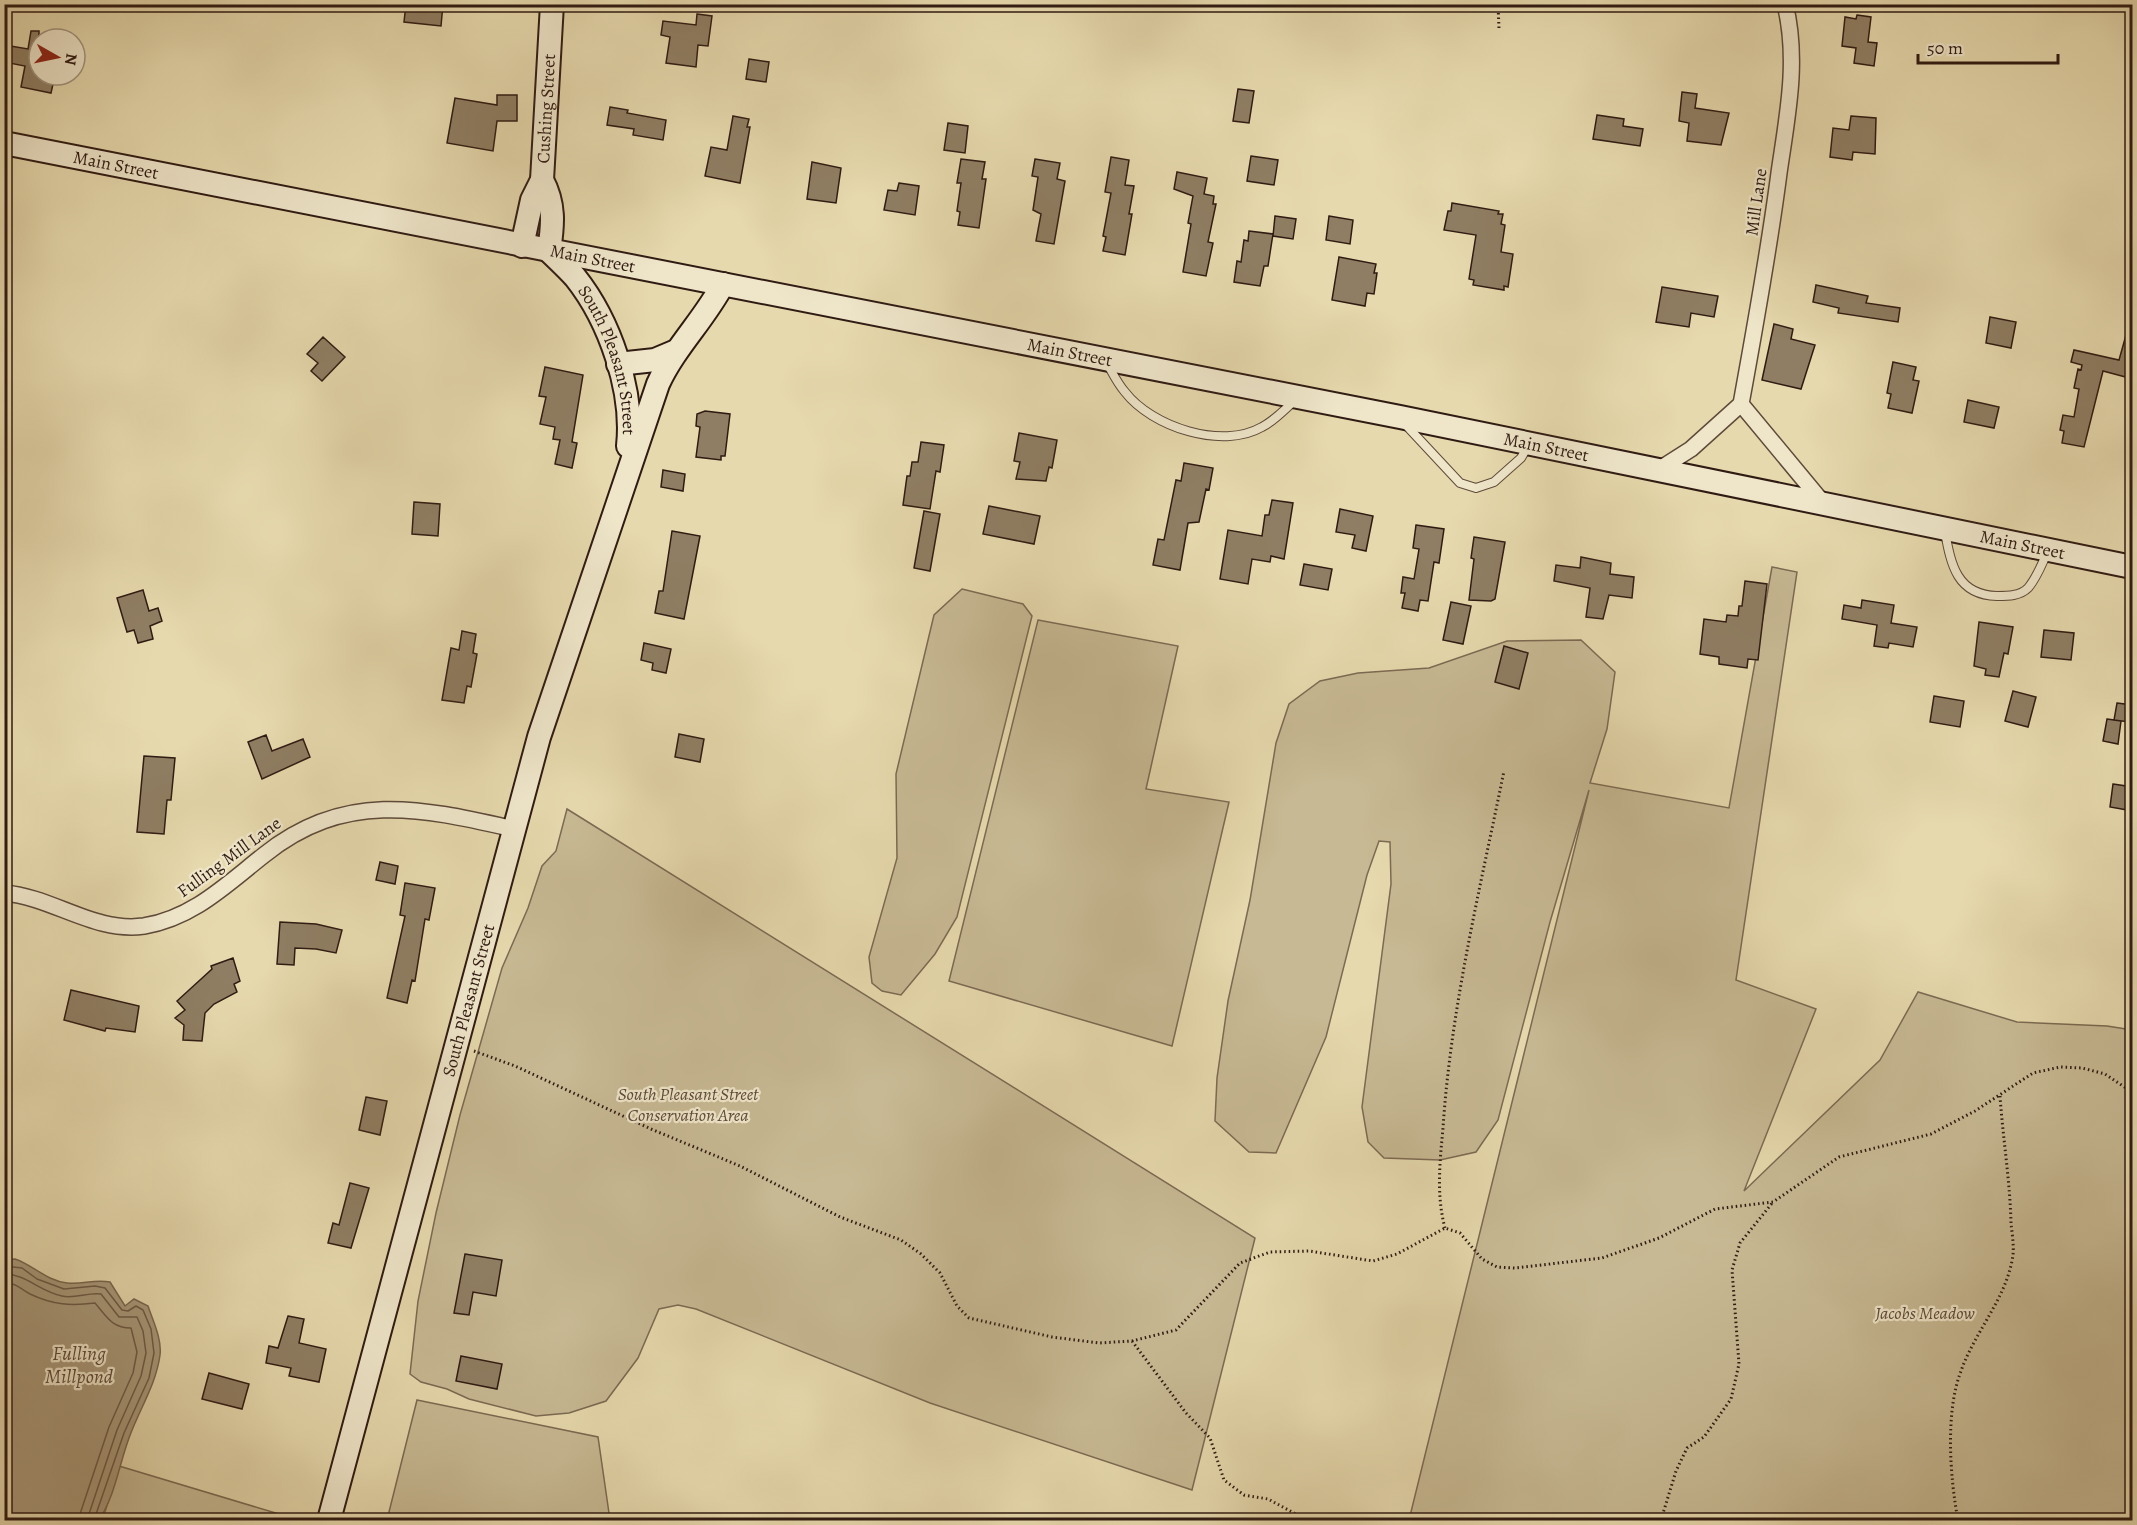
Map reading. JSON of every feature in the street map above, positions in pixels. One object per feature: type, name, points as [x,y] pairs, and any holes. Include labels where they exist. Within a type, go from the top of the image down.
[{"type":"main road","name":"Cushing Street","points":[[522,246],[532,200],[542,180],[552,4]]},
{"type":"main road","name":"Main Street","points":[[4,143],[1400,417],[2133,567]]},
{"type":"main road","points":[[542,180],[552,204],[553,223],[549,251]]},
{"type":"main road","name":"South Pleasant Street","points":[[549,251],[576,278],[589,299],[618,364],[629,426],[624,483]]},
{"type":"main road","name":"South Pleasant Street","points":[[329,1521],[459,1045],[514,829],[561,667],[658,384],[674,352],[706,316],[723,284]]},
{"type":"main road","points":[[618,364],[655,360],[674,352]]},
{"type":"street","name":"Mill Lane","points":[[1741,404],[1768,258],[1788,112],[1792,49],[1785,4]]},
{"type":"street","points":[[1658,470],[1691,449],[1741,404],[1824,504]]},
{"type":"street","name":"Fulling Mill Lane","points":[[4,892],[40,901],[102,924],[120,927],[143,926],[181,915],[199,905],[285,839],[306,827],[348,813],[370,809],[419,809],[514,829]]},
{"type":"lane","points":[[1104,359],[1126,394],[1151,414],[1181,429],[1205,435],[1238,436],[1262,428],[1297,397]]},
{"type":"lane","points":[[1400,417],[1460,483],[1476,488],[1494,482],[1521,458],[1529,443]]},
{"type":"lane","points":[[1944,528],[1951,566],[1967,588],[1989,596],[2011,596],[2026,590],[2049,550]]},
{"type":"path","points":[[1498,4],[1499,29]]},
{"type":"path","points":[[1445,1228],[1440,1211],[1444,1100],[1467,947],[1504,771]]},
{"type":"path","points":[[459,1045],[515,1066],[651,1129],[740,1166],[840,1217],[901,1240],[921,1254],[940,1273],[957,1306],[969,1317],[1052,1337],[1099,1343],[1132,1341],[1176,1330],[1240,1263],[1270,1252],[1310,1251],[1373,1261],[1397,1254],[1445,1228],[1460,1233],[1482,1259],[1497,1267],[1515,1268],[1602,1258],[1659,1238],[1715,1209],[1773,1202]]},
{"type":"path","points":[[1661,1521],[1676,1471],[1687,1448],[1704,1437],[1731,1399],[1739,1364],[1732,1270],[1740,1243],[1773,1202],[1839,1157],[1930,1134],[2000,1096],[2033,1073],[2060,1067],[2082,1068],[2105,1074],[2133,1092]]},
{"type":"path","points":[[1958,1521],[1951,1446],[1953,1412],[1960,1372],[1998,1301],[2013,1255],[2000,1096]]},
{"type":"path","points":[[1132,1341],[1186,1413],[1210,1438],[1224,1480],[1245,1495],[1268,1499],[1307,1521]]},
{"type":"green space","name":"Jacobs Meadow","points":[[1772,567],[1797,572],[1736,980],[1816,1009],[1744,1191],[1880,1060],[1918,992],[2017,1022],[2107,1026],[2132,1030],[2132,1491],[2126,1520],[1409,1520],[1589,790],[1550,922],[1498,1120],[1476,1152],[1440,1160],[1384,1158],[1368,1142],[1362,1107],[1391,884],[1390,842],[1379,841],[1367,875],[1326,1037],[1276,1153],[1249,1152],[1215,1121],[1217,1078],[1228,1001],[1250,900],[1276,743],[1289,704],[1320,681],[1358,673],[1429,668],[1507,641],[1581,640],[1615,672],[1607,729],[1590,783],[1729,808]]},
{"type":"green space","points":[[962,589],[1023,604],[1032,616],[957,917],[935,954],[901,995],[882,991],[872,983],[869,957],[897,858],[896,774],[934,615]]},
{"type":"green space","points":[[1038,620],[1178,646],[1146,789],[1229,802],[1172,1046],[949,981]]},
{"type":"green space","name":"South Pleasant Street Conservation Area","points":[[567,809],[1255,1238],[1192,1490],[930,1403],[696,1309],[678,1305],[659,1309],[638,1358],[606,1401],[569,1413],[536,1416],[469,1399],[447,1389],[421,1382],[410,1374],[418,1301],[436,1213],[460,1115],[502,968],[528,908],[542,866],[556,851]]},
{"type":"green space","points":[[417,1400],[598,1437],[610,1520],[387,1520]]},
{"type":"green space","points":[[119,1466],[299,1520],[99,1520],[105,1512]]},
{"type":"water","name":"Fulling Millpond","points":[[15,1259],[60,1282],[110,1282],[125,1306],[134,1299],[148,1306],[157,1330],[160,1355],[155,1377],[129,1438],[109,1501],[99,1520],[5,1520],[4,1260]]},
{"type":"building","points":[[406,4],[443,4],[441,26],[404,22]]},
{"type":"building","points":[[697,14],[712,16],[708,46],[698,45],[696,67],[666,63],[670,37],[661,35],[663,21],[696,25]]},
{"type":"building","points":[[1857,15],[1871,17],[1868,42],[1877,43],[1874,66],[1854,63],[1856,48],[1842,46],[1845,17],[1856,19]]},
{"type":"building","points":[[4,45],[27,49],[27,87],[52,87],[51,93],[21,87],[25,66],[4,62]]},
{"type":"building","points":[[749,59],[769,62],[766,82],[746,79]]},
{"type":"building","points":[[1238,89],[1254,91],[1249,123],[1233,121]]},
{"type":"building","points":[[1682,92],[1697,94],[1695,108],[1729,113],[1721,145],[1687,141],[1689,123],[1679,121]]},
{"type":"building","points":[[497,95],[517,95],[517,121],[497,121],[493,151],[447,143],[455,98],[497,105]]},
{"type":"building","points":[[610,107],[628,110],[627,113],[666,120],[663,140],[633,135],[634,129],[607,125]]},
{"type":"building","points":[[1597,115],[1624,119],[1623,126],[1643,129],[1640,146],[1593,139]]},
{"type":"building","points":[[733,116],[749,119],[747,127],[750,127],[740,183],[705,176],[711,147],[727,150]]},
{"type":"building","points":[[1851,116],[1876,118],[1875,154],[1853,152],[1852,160],[1830,157],[1833,128],[1849,130]]},
{"type":"building","points":[[948,123],[968,126],[965,153],[944,150]]},
{"type":"building","points":[[1251,156],[1278,160],[1274,185],[1247,181]]},
{"type":"building","points":[[1111,157],[1129,160],[1125,185],[1134,186],[1125,255],[1103,251],[1106,237],[1103,236],[1111,193],[1105,192]]},
{"type":"building","points":[[961,159],[985,162],[982,179],[986,179],[979,228],[958,225],[960,212],[957,211],[961,183],[957,183]]},
{"type":"building","points":[[1035,159],[1060,163],[1057,179],[1065,181],[1054,244],[1036,241],[1041,214],[1033,210],[1038,177],[1032,176]]},
{"type":"building","points":[[812,162],[841,168],[836,203],[807,199]]},
{"type":"building","points":[[1177,172],[1207,178],[1204,194],[1214,196],[1213,204],[1216,204],[1208,242],[1213,243],[1206,276],[1183,272],[1193,196],[1174,189]]},
{"type":"building","points":[[899,183],[919,186],[915,215],[884,210],[888,190],[897,191]]},
{"type":"building","points":[[1452,203],[1499,211],[1498,214],[1503,214],[1501,224],[1505,225],[1501,252],[1513,254],[1508,287],[1504,286],[1504,290],[1473,285],[1474,280],[1469,279],[1476,235],[1444,230]]},
{"type":"building","points":[[1275,216],[1296,219],[1293,239],[1273,236]]},
{"type":"building","points":[[1329,216],[1353,220],[1350,244],[1326,240]]},
{"type":"building","points":[[1249,231],[1273,234],[1268,266],[1264,266],[1260,286],[1234,282],[1237,261],[1241,262],[1244,240],[1248,241]]},
{"type":"building","points":[[1339,257],[1376,264],[1374,294],[1367,293],[1365,306],[1332,300]]},
{"type":"building","points":[[1816,285],[1868,296],[1866,303],[1900,308],[1898,322],[1838,313],[1839,308],[1813,302]]},
{"type":"building","points":[[1662,287],[1718,296],[1714,317],[1691,313],[1689,327],[1656,322]]},
{"type":"building","points":[[1990,317],[2016,322],[2011,348],[1986,343]]},
{"type":"building","points":[[1774,324],[1793,329],[1791,339],[1815,345],[1801,389],[1762,380]]},
{"type":"building","points":[[2128,328],[2133,328],[2133,379],[2103,371],[2084,447],[2062,443],[2064,431],[2060,430],[2063,415],[2074,417],[2079,389],[2074,388],[2078,369],[2081,370],[2082,365],[2071,362],[2074,350],[2119,360]]},
{"type":"building","points":[[323,337],[345,357],[322,381],[311,371],[318,363],[307,354]]},
{"type":"building","points":[[1893,362],[1916,367],[1913,380],[1919,381],[1912,413],[1888,408],[1891,394],[1887,393]]},
{"type":"building","points":[[545,367],[583,375],[572,442],[577,443],[572,468],[555,464],[560,440],[553,439],[555,427],[540,424],[546,397],[539,396]]},
{"type":"building","points":[[1968,400],[1999,407],[1994,428],[1964,422]]},
{"type":"building","points":[[705,411],[730,414],[725,456],[721,456],[721,460],[696,457],[700,427],[696,426],[697,414]]},
{"type":"building","points":[[1019,433],[1057,440],[1052,468],[1049,467],[1046,481],[1016,479],[1020,462],[1014,461]]},
{"type":"building","points":[[921,442],[944,445],[940,472],[936,471],[930,509],[903,505],[907,476],[910,476],[912,462],[918,462]]},
{"type":"building","points":[[1184,463],[1213,468],[1199,522],[1188,523],[1180,570],[1153,565],[1158,539],[1164,540],[1176,480],[1181,481]]},
{"type":"building","points":[[663,470],[685,474],[683,491],[661,487]]},
{"type":"building","points":[[1272,500],[1293,503],[1284,559],[1271,556],[1270,562],[1252,559],[1248,584],[1220,579],[1228,530],[1262,536],[1265,515],[1269,515]]},
{"type":"building","points":[[414,502],[440,504],[438,536],[412,534]]},
{"type":"building","points":[[989,506],[1040,516],[1034,544],[983,534]]},
{"type":"building","points":[[1340,509],[1373,516],[1366,551],[1352,548],[1355,535],[1336,532]]},
{"type":"building","points":[[924,511],[940,514],[930,571],[914,568]]},
{"type":"building","points":[[1416,525],[1444,529],[1439,563],[1434,562],[1428,601],[1420,600],[1418,611],[1402,608],[1405,593],[1401,593],[1403,577],[1414,579],[1419,549],[1413,548]]},
{"type":"building","points":[[672,531],[700,536],[684,619],[655,613],[659,591],[663,591]]},
{"type":"building","points":[[1474,537],[1505,542],[1495,599],[1491,601],[1469,600]]},
{"type":"building","points":[[1581,557],[1611,563],[1610,574],[1634,577],[1632,598],[1609,595],[1603,619],[1586,617],[1590,588],[1554,581],[1556,565],[1580,568]]},
{"type":"building","points":[[1304,564],[1332,569],[1328,590],[1300,585]]},
{"type":"building","points":[[1745,581],[1767,584],[1758,660],[1748,659],[1747,668],[1719,664],[1719,657],[1700,654],[1704,619],[1726,622],[1727,615],[1738,616],[1739,606],[1742,606]]},
{"type":"building","points":[[143,590],[149,611],[158,608],[162,621],[150,626],[153,639],[138,643],[134,630],[127,632],[117,598]]},
{"type":"building","points":[[1862,600],[1894,605],[1891,623],[1917,627],[1913,647],[1889,643],[1888,648],[1874,646],[1877,625],[1842,619],[1844,605],[1861,608]]},
{"type":"building","points":[[1451,602],[1471,606],[1463,644],[1443,640]]},
{"type":"building","points":[[1979,622],[2013,627],[2008,654],[2004,653],[1999,677],[1985,675],[1986,669],[1974,666]]},
{"type":"building","points":[[2044,630],[2074,633],[2071,660],[2041,657]]},
{"type":"building","points":[[462,631],[476,634],[473,653],[477,654],[471,687],[467,686],[464,703],[442,700],[451,648],[459,650]]},
{"type":"building","points":[[644,643],[671,649],[666,673],[652,670],[653,663],[641,660]]},
{"type":"building","points":[[1504,646],[1528,653],[1519,689],[1495,682]]},
{"type":"building","points":[[2013,691],[2036,697],[2028,727],[2005,721]]},
{"type":"building","points":[[1934,696],[1964,701],[1960,727],[1930,722]]},
{"type":"building","points":[[2117,703],[2132,705],[2130,722],[2114,720]]},
{"type":"building","points":[[2107,719],[2121,721],[2118,744],[2103,741]]},
{"type":"building","points":[[679,734],[704,739],[700,762],[675,757]]},
{"type":"building","points":[[266,735],[272,751],[303,739],[310,757],[262,779],[248,742]]},
{"type":"building","points":[[144,756],[175,758],[171,800],[167,800],[164,834],[137,832]]},
{"type":"building","points":[[2113,784],[2133,787],[2133,811],[2110,807]]},
{"type":"building","points":[[380,862],[398,866],[395,884],[376,880]]},
{"type":"building","points":[[405,883],[435,888],[429,920],[425,919],[415,981],[412,980],[407,1003],[387,998],[405,916],[400,915]]},
{"type":"building","points":[[280,922],[316,924],[342,930],[336,953],[295,948],[294,965],[277,964]]},
{"type":"building","points":[[233,958],[240,981],[234,984],[237,992],[214,1004],[205,1013],[202,1041],[183,1040],[184,1025],[175,1018],[185,1010],[177,1001],[212,969],[211,966]]},
{"type":"building","points":[[71,990],[139,1006],[135,1032],[106,1028],[105,1031],[64,1020]]},
{"type":"building","points":[[366,1097],[387,1101],[380,1135],[359,1130]]},
{"type":"building","points":[[350,1183],[369,1188],[351,1248],[328,1243],[333,1223],[339,1225]]},
{"type":"building","points":[[465,1254],[502,1260],[496,1296],[473,1292],[469,1315],[454,1313]]},
{"type":"building","points":[[288,1316],[304,1319],[299,1343],[326,1349],[319,1382],[289,1376],[291,1368],[266,1363],[269,1346],[278,1348]]},
{"type":"building","points":[[461,1356],[502,1364],[497,1389],[456,1381]]},
{"type":"building","points":[[209,1373],[249,1384],[242,1409],[202,1399]]}]
